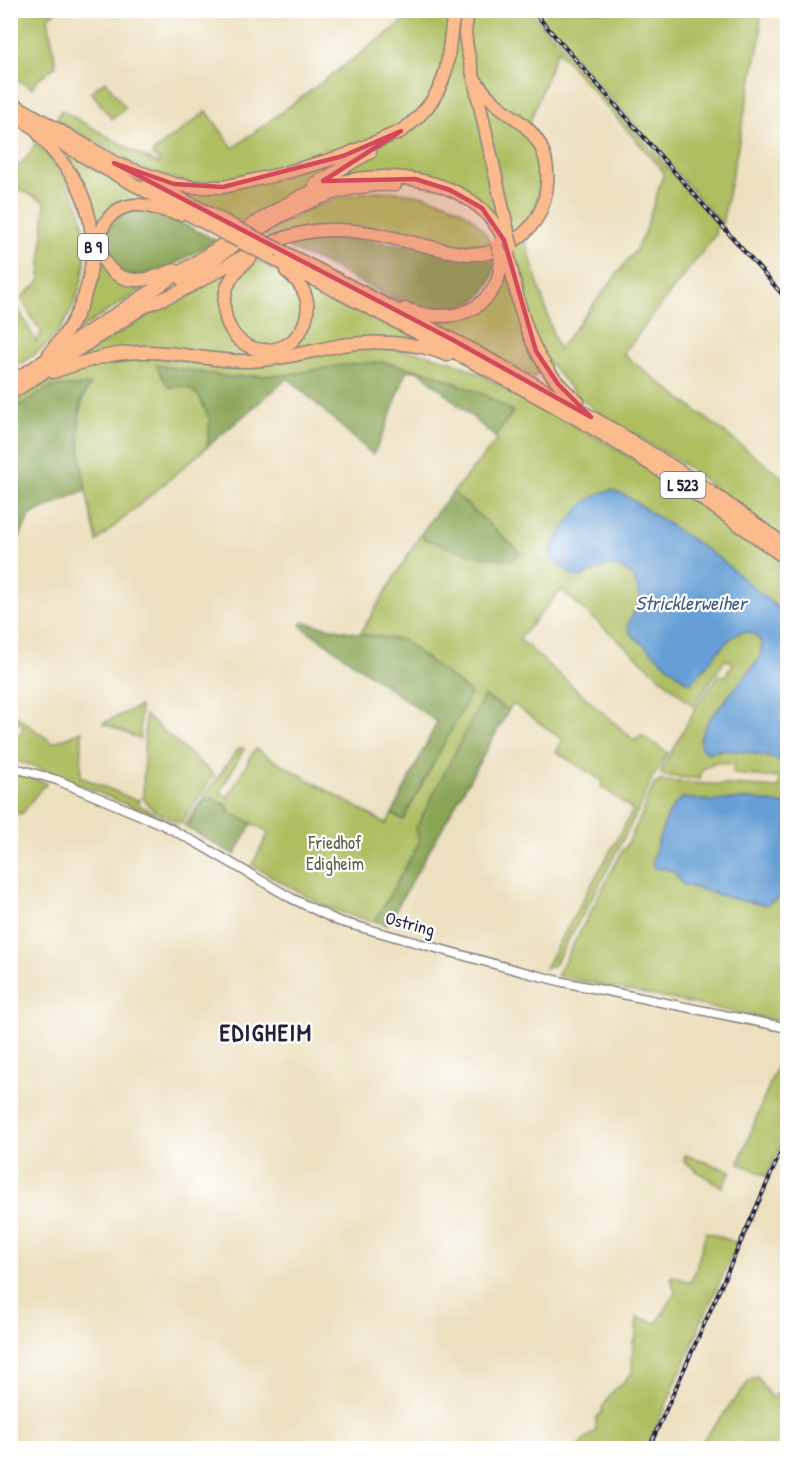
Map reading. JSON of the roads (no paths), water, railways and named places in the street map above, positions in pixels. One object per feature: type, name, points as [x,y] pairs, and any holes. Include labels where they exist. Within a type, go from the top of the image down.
[{"type":"highway","points":[[42,362],[284,205],[308,187],[401,131],[425,111],[440,88],[448,60],[455,10]]},
{"type":"highway","points":[[468,10],[465,32],[467,48],[505,245],[524,320],[529,336],[547,369],[591,417]]},
{"type":"highway","points":[[275,253],[286,271],[302,286],[307,302],[306,318],[300,332],[288,344],[269,350],[260,350],[243,344],[231,331],[224,313],[229,281],[242,264],[275,253],[301,234],[338,230],[370,233],[463,254],[481,254],[501,248],[519,238],[532,224],[543,205],[548,180],[545,157],[542,148],[528,127],[485,94],[474,78]]},
{"type":"highway","name":"B 9","points":[[10,102],[38,127],[79,188],[90,221],[93,248],[89,278],[80,306],[65,334],[42,362],[10,383]]},
{"type":"highway","name":"B 9","points":[[10,114],[114,162],[228,230],[389,306],[442,316],[460,314],[472,309],[493,290],[500,272],[505,245]]},
{"type":"highway","points":[[38,127],[190,215],[228,230]]},
{"type":"highway","points":[[114,162],[174,184],[192,188],[223,187],[258,180],[333,159],[401,131]]},
{"type":"highway","points":[[284,205],[326,186],[351,180],[377,177],[416,179],[440,186],[482,208],[494,221],[505,245]]},
{"type":"highway","points":[[10,394],[256,232],[292,210],[324,196],[352,189],[389,184],[441,195],[455,200],[479,216],[505,245]]},
{"type":"highway","points":[[186,268],[144,280],[125,278],[111,270],[102,258],[100,234],[107,219],[126,207],[142,205],[169,213],[190,215]]},
{"type":"highway","points":[[145,306],[179,291],[242,256],[275,253],[480,365],[591,417]]},
{"type":"highway","points":[[389,306],[533,389]]},
{"type":"highway","points":[[35,378],[88,360],[128,352],[247,361],[265,360],[343,345],[381,342],[426,348],[480,365]]},
{"type":"highway","name":"L 523","points":[[533,389],[682,485],[788,560]]},
{"type":"highway","name":"L 523","points":[[591,417],[688,477],[788,547]]},
{"type":"street","name":"Ostring","points":[[10,763],[24,765],[161,824],[291,898],[338,921],[563,982],[788,1029]]},
{"type":"street","name":"Ostring","points":[[10,769],[51,778]]},
{"type":"water","name":"Stricklerweiher","points":[[612,490],[626,496],[719,558],[787,616],[787,762],[737,751],[706,752],[701,746],[700,739],[708,721],[759,659],[762,644],[757,637],[744,632],[731,638],[692,682],[687,682],[630,633],[628,624],[639,602],[635,580],[628,572],[619,567],[606,566],[581,577],[573,576],[551,558],[550,550],[575,513],[592,498]]},
{"type":"water","points":[[683,798],[711,801],[750,799],[787,805],[787,883],[782,884],[779,890],[780,892],[787,890],[787,898],[779,898],[765,905],[734,899],[682,884],[675,873],[667,869],[655,868],[652,863],[667,817],[677,802]]},
{"type":"railway","points":[[532,10],[788,301]]},
{"type":"railway","points":[[649,1448],[788,1136]]},
{"type":"district","name":"EDIGHEIM","points":[[266,1033]]},
{"type":"park label","name":"Friedhof Edigheim","points":[[335,853]]}]
